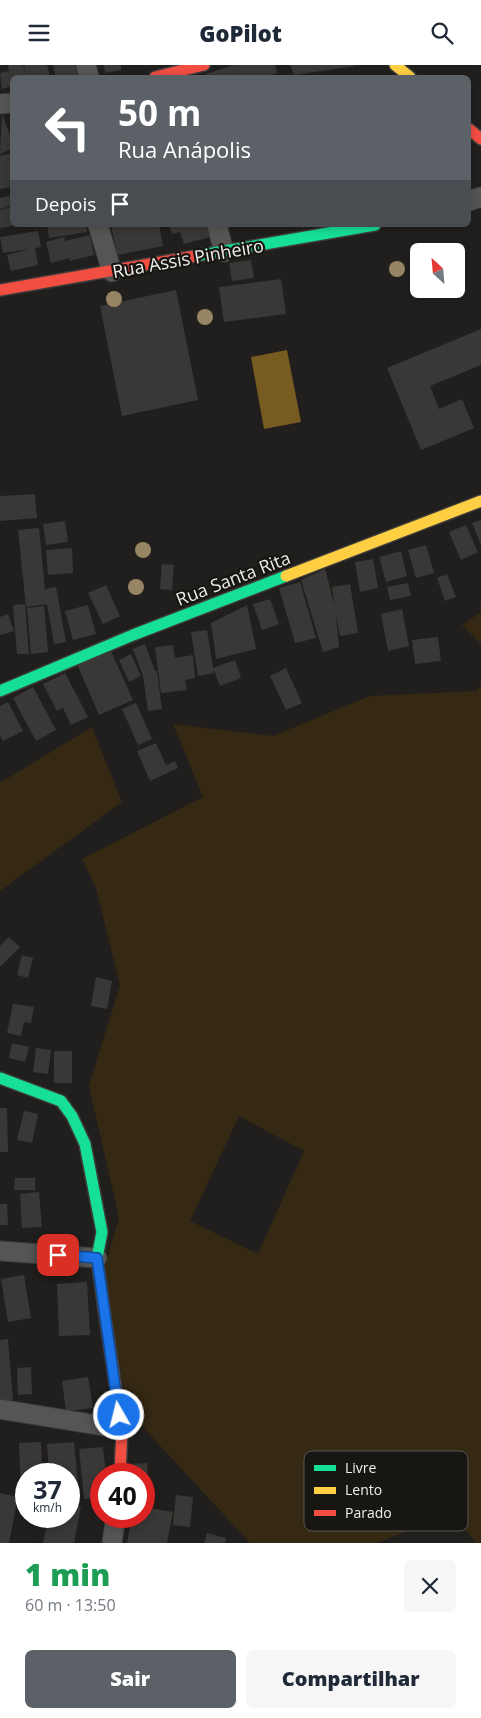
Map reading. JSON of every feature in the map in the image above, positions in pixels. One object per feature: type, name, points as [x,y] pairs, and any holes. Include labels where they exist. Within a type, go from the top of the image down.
[{"type":"street","points":[[177,75],[204,65]]},
{"type":"street","points":[[395,65],[408,75]]},
{"type":"street","points":[[471,131],[481,139]]},
{"type":"street","points":[[99,227],[112,272]]},
{"type":"street","points":[[218,227],[224,252]]},
{"type":"street","name":"Rua Assis Pinheiro","points":[[0,290],[365,227]]},
{"type":"street","name":"Rua Santa Rita","points":[[0,691],[133,635],[481,501]]},
{"type":"street","points":[[0,1078],[61,1101],[72,1116],[85,1144],[102,1232],[97,1258],[122,1429],[120,1463]]},
{"type":"street","points":[[0,1251],[97,1258]]},
{"type":"street","points":[[0,1409],[122,1429]]},
{"type":"street","points":[[112,1543],[114,1528]]},
{"type":"shaded area","points":[[287,350],[301,422],[264,429],[251,357]]},
{"type":"shaded area","points":[[481,600],[481,644],[462,625],[480,613]]},
{"type":"shaded area","points":[[481,685],[481,1543],[476,1543],[466,1531],[468,1531],[468,1451],[304,1451],[304,1531],[407,1531],[377,1543],[250,1543],[128,1411],[103,1272],[119,1218],[89,1086],[120,985],[96,888],[82,859],[203,797],[173,724],[273,736],[370,696],[476,691]],"holes":[[[239,1116],[304,1151],[258,1254],[190,1221]]]},
{"type":"shaded area","points":[[92,727],[122,802],[0,891],[0,783]]},
{"type":"building","points":[[8,65],[23,65],[26,75],[10,75],[10,87],[2,89],[0,73],[9,71]]},
{"type":"building","points":[[24,65],[47,65],[50,75],[26,75]]},
{"type":"building","points":[[53,65],[75,65],[78,75],[56,75]]},
{"type":"building","points":[[104,65],[121,65],[121,70],[105,73]]},
{"type":"building","points":[[234,65],[275,65],[277,73],[270,75],[206,74]]},
{"type":"building","points":[[290,65],[354,65],[355,66],[294,75]]},
{"type":"building","points":[[2,114],[10,134],[10,150],[0,154]]},
{"type":"building","points":[[10,154],[10,187],[0,189],[0,156]]},
{"type":"building","points":[[10,196],[10,206],[0,209],[0,198]]},
{"type":"building","points":[[10,208],[10,226],[0,228],[0,210]]},
{"type":"building","points":[[47,227],[86,227],[87,232],[49,238]]},
{"type":"building","points":[[111,227],[159,227],[163,246],[117,255]]},
{"type":"building","points":[[170,227],[208,227],[210,237],[184,244],[180,232],[172,234]]},
{"type":"building","points":[[38,231],[41,247],[35,248],[38,265],[11,271],[7,255],[29,249],[3,253],[0,237]]},
{"type":"building","points":[[90,235],[94,255],[70,261],[69,258],[51,263],[46,242],[64,237],[65,241]]},
{"type":"building","points":[[251,260],[254,278],[232,281],[229,263]]},
{"type":"building","points":[[281,279],[286,314],[224,322],[219,287]]},
{"type":"building","points":[[176,290],[198,400],[122,416],[100,306]]},
{"type":"building","points":[[481,329],[481,365],[430,386],[439,409],[462,399],[474,428],[421,450],[387,368]]},
{"type":"building","points":[[35,494],[37,518],[0,521],[0,496]]},
{"type":"building","points":[[481,520],[481,545],[472,523]]},
{"type":"building","points":[[65,521],[68,542],[46,545],[43,524]]},
{"type":"building","points":[[466,525],[478,552],[461,560],[449,532]]},
{"type":"building","points":[[39,528],[45,589],[56,587],[66,642],[54,644],[47,604],[26,607],[18,530]]},
{"type":"building","points":[[426,545],[434,573],[416,578],[408,550]]},
{"type":"building","points":[[72,548],[73,573],[48,575],[46,550]]},
{"type":"building","points":[[401,551],[407,576],[386,582],[379,557]]},
{"type":"building","points":[[373,559],[378,588],[360,592],[355,562]]},
{"type":"building","points":[[162,564],[174,565],[172,590],[160,589]]},
{"type":"building","points":[[325,569],[335,607],[332,587],[350,584],[358,633],[340,636],[336,615],[339,647],[323,652],[301,580]]},
{"type":"building","points":[[447,574],[456,597],[445,601],[437,578]]},
{"type":"building","points":[[300,582],[316,638],[295,643],[279,588]]},
{"type":"building","points":[[408,583],[411,596],[390,600],[387,587]]},
{"type":"building","points":[[106,585],[120,616],[103,624],[88,593]]},
{"type":"building","points":[[270,599],[279,624],[262,630],[253,604]]},
{"type":"building","points":[[25,604],[29,654],[17,654],[13,605]]},
{"type":"building","points":[[88,605],[96,634],[73,640],[65,611]]},
{"type":"building","points":[[247,605],[256,649],[216,659],[211,623]]},
{"type":"building","points":[[44,606],[48,652],[31,654],[27,608]]},
{"type":"building","points":[[402,609],[409,646],[388,651],[381,614]]},
{"type":"building","points":[[8,614],[14,631],[0,635],[0,617]]},
{"type":"building","points":[[207,630],[214,673],[198,676],[191,632]]},
{"type":"building","points":[[438,637],[441,661],[415,664],[412,640]]},
{"type":"building","points":[[145,644],[155,671],[157,671],[162,709],[148,711],[143,676],[133,649]]},
{"type":"building","points":[[173,645],[175,658],[193,655],[195,678],[185,680],[187,690],[161,693],[155,647]]},
{"type":"building","points":[[110,649],[133,700],[99,715],[77,664]]},
{"type":"building","points":[[131,654],[141,676],[129,682],[119,660]]},
{"type":"building","points":[[235,660],[241,678],[220,686],[213,668]]},
{"type":"building","points":[[286,668],[302,703],[286,710],[270,676]]},
{"type":"building","points":[[65,673],[88,717],[71,725],[63,708],[57,711],[43,684]]},
{"type":"building","points":[[33,687],[56,730],[36,741],[13,698]]},
{"type":"building","points":[[8,702],[23,731],[3,741],[0,735],[0,706]]},
{"type":"building","points":[[136,703],[152,739],[138,745],[122,709]]},
{"type":"building","points":[[156,743],[166,765],[175,761],[178,768],[150,781],[137,751]]},
{"type":"building","points":[[9,937],[20,947],[0,967],[0,946]]},
{"type":"building","points":[[22,955],[33,958],[28,978],[17,975]]},
{"type":"building","points":[[96,977],[112,981],[107,1009],[91,1006]]},
{"type":"building","points":[[13,1004],[34,1007],[31,1023],[24,1022],[21,1036],[7,1033]]},
{"type":"building","points":[[12,1043],[29,1047],[25,1062],[9,1058]]},
{"type":"building","points":[[36,1048],[51,1050],[48,1074],[33,1072]]},
{"type":"building","points":[[54,1051],[72,1051],[72,1083],[54,1083]]},
{"type":"building","points":[[0,1108],[7,1108],[8,1152],[0,1152]]},
{"type":"building","points":[[24,1111],[38,1114],[32,1143],[17,1140]]},
{"type":"building","points":[[15,1178],[35,1178],[35,1190],[14,1190]]},
{"type":"building","points":[[39,1192],[42,1227],[22,1228],[20,1194]]},
{"type":"building","points":[[0,1204],[7,1204],[8,1225],[0,1225]]},
{"type":"building","points":[[24,1275],[31,1318],[8,1322],[1,1279]]},
{"type":"building","points":[[87,1282],[90,1335],[59,1336],[57,1284]]},
{"type":"building","points":[[8,1339],[13,1400],[0,1401],[0,1340]]},
{"type":"building","points":[[31,1367],[32,1394],[18,1395],[17,1368]]},
{"type":"building","points":[[88,1377],[93,1408],[66,1411],[62,1381]]},
{"type":"building","points":[[41,1442],[42,1463],[20,1463],[19,1443]]},
{"type":"building","points":[[74,1442],[76,1463],[48,1463],[47,1444]]},
{"type":"building","points":[[103,1447],[105,1463],[90,1463],[90,1499],[84,1499],[79,1449]]},
{"type":"building","points":[[0,1493],[15,1496],[15,1512],[9,1543],[0,1543]]},
{"type":"building","points":[[176,1495],[193,1497],[190,1527],[173,1525]]},
{"type":"building","points":[[155,1509],[173,1512],[167,1543],[127,1543],[130,1528],[155,1528]]},
{"type":"building","points":[[46,1528],[77,1528],[74,1543],[43,1543]]},
{"type":"building","points":[[207,1533],[226,1538],[225,1543],[204,1543]]},
{"type":"traffic: fast","points":[[195,256],[363,227]]},
{"type":"traffic: fast","points":[[0,691],[133,635],[286,576]]},
{"type":"traffic: fast","points":[[0,1078],[61,1101],[72,1116],[85,1144],[102,1232],[97,1258],[104,1309]]},
{"type":"traffic: slow","points":[[395,65],[408,75]]},
{"type":"traffic: slow","points":[[286,576],[481,501]]},
{"type":"traffic: jam","points":[[163,75],[204,65]]},
{"type":"traffic: jam","points":[[471,131],[481,139]]},
{"type":"traffic: jam","points":[[0,290],[195,256]]},
{"type":"traffic: jam","points":[[104,1309],[122,1429],[120,1463]]},
{"type":"route","points":[[58,1255],[97,1258],[119,1415]]}]
